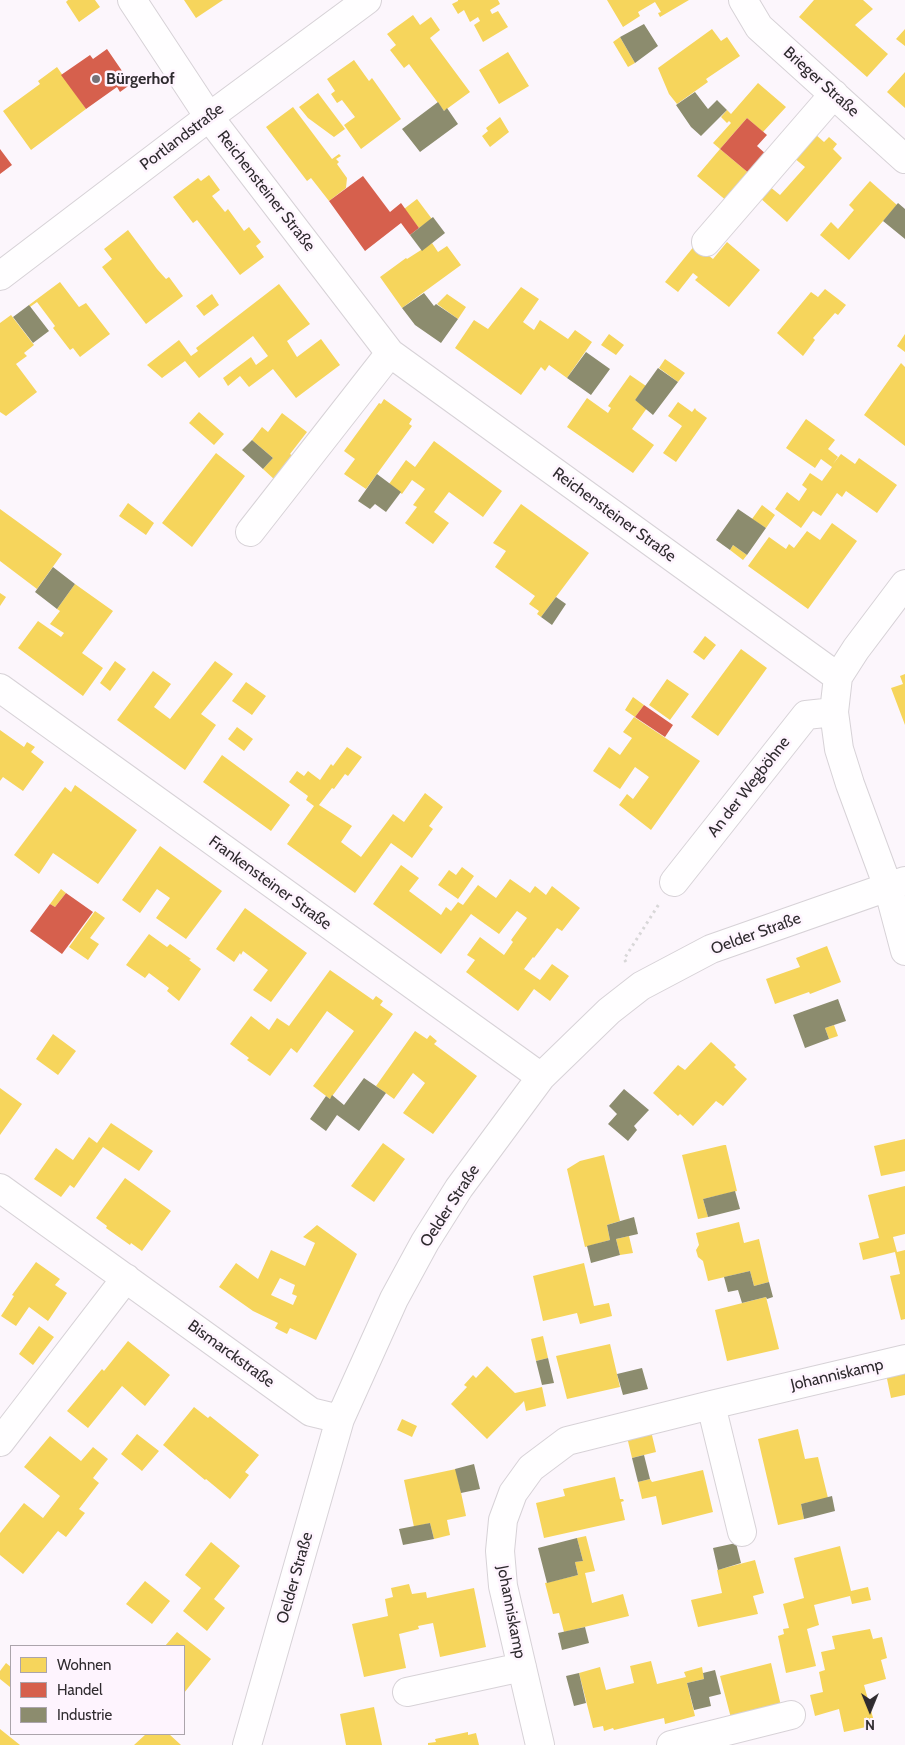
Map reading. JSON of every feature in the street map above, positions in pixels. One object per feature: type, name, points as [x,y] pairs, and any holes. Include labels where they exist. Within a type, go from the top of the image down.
[{"type":"street","name":"Reichensteiner Straße","points":[[132,0],[208,117],[390,353],[838,677]]},
{"type":"street","name":"Portlandstraße","points":[[0,276],[208,117],[367,0]]},
{"type":"street","name":"Brieger Straße","points":[[743,0],[759,27],[905,158]]},
{"type":"street","points":[[706,242],[834,94]]},
{"type":"street","points":[[250,532],[390,353]]},
{"type":"street","points":[[905,584],[856,649],[838,677],[834,712],[839,749],[850,784],[897,884],[905,951]]},
{"type":"street","name":"Frankensteiner Straße","points":[[0,688],[541,1077]]},
{"type":"street","name":"An der Wegböhne","points":[[674,882],[806,715],[834,712]]},
{"type":"street","name":"Oelder Straße","points":[[247,1745],[340,1419],[394,1299],[425,1242],[459,1188],[541,1077],[610,1010],[641,986],[711,949],[897,884]]},
{"type":"street","name":"Bismarckstraße","points":[[0,1188],[311,1412],[340,1419]]},
{"type":"street","points":[[0,1442],[126,1278]]},
{"type":"street","name":"Johanniskamp","points":[[540,1745],[503,1586],[500,1550],[503,1520],[513,1493],[531,1468],[567,1441],[905,1359]]},
{"type":"street","points":[[710,1405],[742,1532]]},
{"type":"street","points":[[407,1692],[522,1667]]},
{"type":"street","points":[[671,1745],[791,1715]]},
{"type":"path","points":[[641,986],[624,960],[674,882]]},
{"type":"building: Wohnen","points":[[68,0],[95,0],[100,7],[79,22],[66,2]]},
{"type":"building: Wohnen","points":[[184,0],[223,0],[196,18]]},
{"type":"building: Wohnen","points":[[458,0],[498,0],[500,4],[490,10],[492,14],[498,11],[508,27],[483,42],[474,25],[480,21],[478,17],[470,22],[464,10],[458,14],[452,4]]},
{"type":"building: Wohnen","points":[[607,0],[689,0],[660,17],[658,13],[661,12],[655,2],[638,12],[640,16],[623,27]]},
{"type":"building: Wohnen","points":[[814,0],[863,0],[873,9],[855,25],[888,54],[867,77],[799,17]]},
{"type":"building: Wohnen","points":[[413,15],[420,25],[431,17],[440,30],[430,38],[470,92],[444,111],[409,64],[404,68],[390,50],[396,45],[387,34]]},
{"type":"building: Wohnen","points":[[712,29],[721,41],[727,37],[740,56],[706,79],[708,82],[677,104],[669,94],[658,68]]},
{"type":"building: Wohnen","points":[[905,29],[905,46],[896,39]]},
{"type":"building: Wohnen","points":[[620,37],[635,63],[628,67],[613,42]]},
{"type":"building: Wohnen","points":[[508,52],[529,86],[499,104],[479,70]]},
{"type":"building: Wohnen","points":[[354,60],[369,81],[372,78],[401,119],[361,149],[344,125],[355,117],[342,100],[337,103],[331,94],[335,91],[327,79]]},
{"type":"building: Wohnen","points":[[57,67],[86,109],[31,150],[3,111],[40,84],[38,81]]},
{"type":"building: Wohnen","points":[[905,72],[905,108],[887,92]]},
{"type":"building: Wohnen","points":[[758,83],[786,107],[763,132],[747,118],[720,149],[713,143],[731,123],[729,121],[727,123],[721,117],[727,110],[731,114]]},
{"type":"building: Wohnen","points":[[318,93],[345,129],[334,137],[308,118],[299,107]]},
{"type":"building: Wohnen","points":[[293,107],[332,159],[339,154],[341,156],[336,159],[339,162],[337,164],[347,178],[346,188],[329,201],[311,178],[307,181],[266,127]]},
{"type":"building: Wohnen","points":[[500,117],[509,132],[490,147],[482,136],[488,131],[486,128]]},
{"type":"building: Wohnen","points":[[815,134],[824,142],[829,137],[837,144],[833,149],[842,158],[787,222],[759,197],[769,186],[780,195],[805,167],[794,158]]},
{"type":"building: Wohnen","points":[[720,149],[751,175],[728,202],[697,176]]},
{"type":"building: Wohnen","points":[[209,175],[220,190],[212,196],[225,212],[228,209],[244,231],[249,227],[261,242],[256,246],[264,257],[240,275],[197,220],[193,223],[173,197],[198,178],[201,181]]},
{"type":"building: Wohnen","points":[[870,181],[897,205],[849,260],[820,235],[831,222],[838,229],[854,210],[849,205]]},
{"type":"building: Wohnen","points":[[417,199],[432,219],[419,228],[404,209]]},
{"type":"building: Wohnen","points":[[128,230],[157,269],[166,279],[169,277],[183,296],[146,324],[102,267],[112,259],[104,249]]},
{"type":"building: Wohnen","points":[[727,242],[760,270],[729,307],[695,280],[698,277],[693,273],[678,292],[665,282],[695,245],[713,259]]},
{"type":"building: Wohnen","points":[[432,243],[438,252],[447,246],[461,265],[402,308],[380,277],[406,258]]},
{"type":"building: Wohnen","points":[[60,282],[79,307],[86,303],[110,334],[80,357],[73,348],[70,350],[53,328],[55,326],[37,302],[30,307],[29,305]]},
{"type":"building: Wohnen","points":[[279,284],[310,324],[287,341],[297,357],[321,339],[340,365],[296,398],[273,369],[249,387],[240,376],[228,386],[223,378],[251,357],[256,365],[268,356],[253,336],[199,378],[185,361],[162,378],[147,365],[179,340],[191,356],[198,351],[196,348]]},
{"type":"building: Wohnen","points":[[521,287],[539,299],[523,322],[534,330],[540,320],[568,339],[575,330],[592,342],[567,378],[549,365],[545,371],[541,367],[521,395],[455,348],[474,320],[488,329]]},
{"type":"building: Wohnen","points":[[825,289],[846,305],[838,315],[835,313],[813,338],[815,340],[803,356],[777,333],[811,292],[818,297]]},
{"type":"building: Wohnen","points":[[212,294],[219,305],[204,316],[196,306]]},
{"type":"building: Wohnen","points":[[447,294],[466,307],[458,319],[437,304]]},
{"type":"building: Wohnen","points":[[11,315],[34,345],[24,353],[27,356],[16,364],[37,392],[6,416],[0,412],[0,323]]},
{"type":"building: Wohnen","points":[[609,334],[624,345],[616,355],[601,345]]},
{"type":"building: Wohnen","points":[[905,334],[905,352],[897,346]]},
{"type":"building: Wohnen","points":[[665,359],[685,373],[678,382],[659,368]]},
{"type":"building: Wohnen","points":[[901,363],[905,367],[905,446],[864,415]]},
{"type":"building: Wohnen","points":[[630,375],[646,386],[635,400],[647,408],[632,429],[654,445],[633,473],[567,427],[587,398],[608,413],[611,408],[608,406]]},
{"type":"building: Wohnen","points":[[384,399],[412,419],[409,424],[412,426],[366,489],[344,474],[355,459],[344,451],[379,403],[381,404]]},
{"type":"building: Wohnen","points":[[678,402],[692,412],[695,408],[707,418],[676,462],[663,453],[682,426],[668,416]]},
{"type":"building: Wohnen","points":[[199,412],[224,434],[214,445],[189,423]]},
{"type":"building: Wohnen","points":[[282,413],[307,432],[290,454],[293,456],[275,480],[263,469],[273,458],[252,440],[262,427],[268,432]]},
{"type":"building: Wohnen","points":[[806,419],[835,440],[828,449],[838,457],[833,464],[841,454],[855,464],[859,458],[897,485],[877,513],[846,491],[842,497],[837,493],[821,516],[813,511],[801,528],[775,509],[787,492],[799,501],[807,489],[802,485],[810,473],[822,481],[832,467],[821,459],[815,468],[786,448]]},
{"type":"building: Wohnen","points":[[434,441],[502,491],[483,517],[449,492],[434,512],[449,523],[433,544],[405,523],[417,507],[413,505],[425,489],[412,480],[402,494],[389,484],[406,460],[415,467]]},
{"type":"building: Wohnen","points":[[216,453],[245,476],[192,547],[162,523]]},
{"type":"building: Wohnen","points":[[128,503],[154,523],[146,535],[119,516]]},
{"type":"building: Wohnen","points":[[521,504],[589,553],[541,617],[537,614],[539,611],[529,604],[535,596],[495,567],[506,551],[493,543]]},
{"type":"building: Wohnen","points":[[762,505],[775,515],[766,528],[752,519]]},
{"type":"building: Wohnen","points":[[0,509],[62,554],[37,589],[0,561]]},
{"type":"building: Wohnen","points":[[832,523],[857,541],[808,609],[748,566],[769,537],[786,549],[789,544],[794,548],[807,531],[820,540]]},
{"type":"building: Wohnen","points":[[733,545],[747,555],[743,560],[730,550]]},
{"type":"building: Wohnen","points":[[75,584],[113,611],[82,653],[103,668],[83,696],[18,648],[38,621],[61,637],[64,633],[50,624],[60,611],[57,609]]},
{"type":"building: Wohnen","points":[[0,593],[6,597],[0,606]]},
{"type":"building: Wohnen","points":[[705,636],[716,645],[704,660],[693,652]]},
{"type":"building: Wohnen","points":[[741,649],[767,668],[718,736],[691,717]]},
{"type":"building: Wohnen","points":[[115,661],[126,669],[110,691],[100,683]]},
{"type":"building: Wohnen","points":[[215,661],[233,674],[201,714],[216,725],[185,770],[117,720],[153,671],[171,684],[154,707],[170,719]]},
{"type":"building: Wohnen","points":[[905,674],[905,725],[891,688],[903,684],[900,676]]},
{"type":"building: Wohnen","points":[[667,679],[689,694],[670,720],[649,705]]},
{"type":"building: Wohnen","points":[[246,682],[266,696],[252,715],[232,701]]},
{"type":"building: Wohnen","points":[[633,697],[644,705],[635,717],[625,710]]},
{"type":"building: Wohnen","points":[[634,717],[700,761],[651,830],[619,805],[627,794],[633,799],[649,777],[635,767],[620,789],[593,771],[609,747],[620,755],[632,738],[623,732]]},
{"type":"building: Wohnen","points":[[237,727],[253,739],[244,751],[228,739]]},
{"type":"building: Wohnen","points":[[0,730],[24,747],[27,742],[35,747],[31,752],[44,762],[23,791],[3,777],[0,781]]},
{"type":"building: Wohnen","points":[[347,747],[362,757],[348,776],[345,774],[319,805],[352,826],[341,842],[361,857],[393,814],[404,822],[425,793],[443,807],[429,826],[433,829],[412,858],[391,843],[355,893],[287,844],[314,806],[306,800],[308,796],[289,782],[297,771],[304,776],[308,771],[320,780],[331,764],[333,766]]},
{"type":"building: Wohnen","points":[[222,755],[290,805],[271,831],[203,782]]},
{"type":"building: Wohnen","points":[[75,785],[137,830],[98,884],[53,853],[39,874],[14,855],[65,787],[71,792]]},
{"type":"building: Wohnen","points":[[160,846],[222,891],[186,939],[156,918],[170,898],[157,889],[140,913],[122,900]]},
{"type":"building: Wohnen","points":[[401,865],[419,878],[409,891],[441,915],[446,907],[451,911],[458,902],[463,905],[478,885],[496,898],[510,879],[530,893],[535,886],[546,895],[552,886],[580,908],[562,931],[557,928],[524,969],[540,980],[552,964],[569,976],[550,1001],[534,989],[518,1011],[466,972],[475,960],[467,955],[480,937],[504,955],[513,942],[511,940],[527,918],[517,911],[499,934],[471,914],[441,954],[373,904]]},
{"type":"building: Wohnen","points":[[462,867],[474,876],[458,899],[438,885],[449,870],[456,875]]},
{"type":"building: Wohnen","points":[[61,889],[66,893],[55,907],[50,904]]},
{"type":"building: Wohnen","points":[[245,908],[307,953],[271,1002],[253,990],[268,970],[243,951],[234,962],[216,949]]},
{"type":"building: Wohnen","points":[[95,911],[105,918],[90,938],[99,944],[88,960],[69,947]]},
{"type":"building: Wohnen","points":[[149,934],[167,947],[170,944],[191,959],[189,960],[201,969],[179,1001],[167,991],[169,988],[149,973],[145,978],[126,965]]},
{"type":"building: Wohnen","points":[[827,946],[841,982],[810,994],[809,992],[775,1004],[766,979],[800,967],[796,958]]},
{"type":"building: Wohnen","points":[[330,970],[373,1000],[376,996],[383,1001],[380,1005],[393,1014],[330,1099],[313,1086],[354,1031],[327,1011],[297,1053],[291,1048],[270,1076],[247,1060],[249,1058],[230,1044],[251,1016],[269,1030],[277,1018],[289,1026]]},
{"type":"building: Wohnen","points":[[834,1025],[838,1036],[829,1039],[825,1028]]},
{"type":"building: Wohnen","points":[[415,1031],[427,1039],[430,1035],[437,1041],[434,1044],[477,1076],[433,1134],[403,1113],[425,1083],[413,1073],[394,1099],[376,1086]]},
{"type":"building: Wohnen","points":[[53,1034],[76,1051],[58,1075],[36,1059]]},
{"type":"building: Wohnen","points":[[711,1042],[736,1065],[734,1067],[747,1079],[723,1106],[716,1101],[693,1126],[680,1114],[678,1116],[653,1093],[678,1065],[685,1070]]},
{"type":"building: Wohnen","points":[[0,1088],[22,1104],[0,1135]]},
{"type":"building: Wohnen","points":[[111,1123],[153,1151],[139,1171],[103,1147],[74,1188],[70,1185],[61,1197],[34,1179],[56,1148],[73,1160],[89,1137],[97,1143]]},
{"type":"building: Wohnen","points":[[905,1139],[905,1171],[881,1176],[874,1146]]},
{"type":"building: Wohnen","points":[[383,1143],[405,1159],[374,1202],[351,1186]]},
{"type":"building: Wohnen","points":[[726,1145],[737,1191],[703,1199],[708,1217],[698,1219],[682,1155]]},
{"type":"building: Wohnen","points":[[604,1155],[620,1221],[607,1225],[610,1240],[585,1247],[567,1169],[580,1161]]},
{"type":"building: Wohnen","points":[[125,1178],[171,1211],[142,1251],[106,1228],[107,1226],[96,1218]]},
{"type":"building: Wohnen","points":[[905,1186],[905,1234],[893,1237],[897,1252],[905,1250],[905,1319],[901,1320],[890,1276],[900,1274],[895,1252],[863,1260],[859,1243],[879,1238],[868,1195]]},
{"type":"building: Wohnen","points":[[739,1222],[744,1243],[759,1239],[769,1282],[754,1286],[750,1271],[708,1281],[703,1261],[698,1257],[696,1250],[699,1245],[696,1233]]},
{"type":"building: Wohnen","points":[[317,1225],[357,1254],[316,1340],[290,1328],[287,1334],[275,1328],[278,1323],[253,1311],[219,1287],[236,1263],[258,1279],[271,1250],[305,1266],[315,1243],[303,1237]],"holes":[[[280,1278],[295,1285],[292,1294],[297,1296],[293,1305],[271,1295]]]},
{"type":"building: Wohnen","points":[[629,1236],[633,1253],[620,1255],[616,1239]]},
{"type":"building: Wohnen","points":[[36,1262],[60,1279],[55,1285],[67,1293],[48,1321],[29,1307],[16,1326],[1,1316],[14,1296],[12,1295]]},
{"type":"building: Wohnen","points":[[584,1263],[594,1306],[609,1303],[612,1316],[580,1324],[577,1313],[543,1321],[533,1276]]},
{"type":"building: Wohnen","points":[[766,1297],[779,1349],[727,1361],[715,1310]]},
{"type":"building: Wohnen","points":[[39,1326],[54,1337],[33,1365],[19,1354]]},
{"type":"building: Wohnen","points":[[543,1336],[548,1358],[536,1361],[531,1339]]},
{"type":"building: Wohnen","points":[[128,1341],[170,1375],[145,1406],[122,1386],[88,1428],[67,1411],[102,1369],[104,1371]]},
{"type":"building: Wohnen","points":[[610,1344],[620,1387],[567,1399],[556,1356]]},
{"type":"building: Wohnen","points":[[487,1366],[515,1393],[542,1387],[546,1406],[526,1411],[524,1401],[487,1439],[451,1404],[467,1387],[464,1385],[473,1375],[476,1378]]},
{"type":"building: Wohnen","points":[[905,1370],[905,1395],[891,1398],[886,1374]]},
{"type":"building: Wohnen","points":[[194,1407],[208,1418],[210,1416],[259,1455],[245,1472],[249,1475],[230,1499],[163,1445]]},
{"type":"building: Wohnen","points":[[402,1419],[417,1426],[412,1437],[397,1430]]},
{"type":"building: Wohnen","points":[[798,1429],[805,1459],[818,1457],[828,1498],[801,1504],[804,1519],[778,1525],[758,1439]]},
{"type":"building: Wohnen","points":[[651,1431],[656,1452],[632,1458],[627,1437]]},
{"type":"building: Wohnen","points":[[137,1434],[159,1451],[142,1471],[121,1454]]},
{"type":"building: Wohnen","points":[[50,1436],[81,1461],[93,1447],[108,1459],[93,1478],[99,1483],[79,1509],[85,1513],[66,1537],[58,1531],[23,1574],[0,1555],[0,1533],[24,1503],[43,1518],[60,1496],[24,1467]]},
{"type":"building: Wohnen","points":[[456,1469],[466,1516],[447,1520],[450,1535],[434,1539],[430,1523],[414,1527],[404,1480]]},
{"type":"building: Wohnen","points":[[703,1470],[713,1512],[662,1525],[656,1496],[642,1499],[638,1482],[650,1479],[652,1482]]},
{"type":"building: Wohnen","points":[[615,1477],[620,1499],[624,1501],[621,1502],[625,1520],[544,1538],[536,1503],[565,1496],[563,1489]]},
{"type":"building: Wohnen","points":[[586,1536],[595,1571],[585,1573],[592,1603],[623,1594],[629,1616],[564,1632],[559,1613],[553,1614],[545,1583],[578,1575],[575,1562],[583,1561],[577,1538]]},
{"type":"building: Wohnen","points":[[211,1542],[240,1566],[214,1599],[225,1608],[207,1631],[183,1611],[201,1588],[185,1575]]},
{"type":"building: Wohnen","points":[[840,1546],[851,1591],[868,1587],[871,1600],[852,1604],[850,1596],[814,1605],[819,1625],[807,1629],[816,1666],[786,1673],[778,1636],[784,1634],[783,1629],[789,1628],[783,1604],[804,1598],[794,1558]]},
{"type":"building: Wohnen","points":[[755,1560],[764,1593],[753,1596],[758,1614],[698,1627],[691,1600],[722,1593],[717,1570]]},
{"type":"building: Wohnen","points":[[145,1581],[170,1601],[152,1624],[126,1604]]},
{"type":"building: Wohnen","points":[[409,1584],[412,1594],[426,1592],[427,1598],[474,1588],[486,1647],[440,1657],[433,1623],[418,1626],[419,1629],[399,1634],[406,1668],[364,1677],[352,1624],[388,1616],[385,1599],[393,1597],[391,1588]]},
{"type":"building: Wohnen","points":[[870,1629],[873,1639],[882,1637],[887,1658],[881,1660],[886,1679],[864,1685],[875,1725],[844,1732],[839,1709],[815,1716],[810,1695],[823,1692],[819,1672],[825,1670],[821,1652],[835,1649],[832,1636]]},
{"type":"building: Wohnen","points":[[177,1632],[211,1659],[185,1692],[185,1645],[166,1645]]},
{"type":"building: Wohnen","points":[[651,1661],[657,1684],[686,1677],[684,1672],[702,1667],[704,1679],[687,1683],[695,1716],[665,1724],[664,1718],[614,1730],[613,1728],[604,1731],[603,1726],[593,1728],[579,1673],[600,1667],[606,1690],[634,1683],[630,1666]]},
{"type":"building: Wohnen","points":[[6,1663],[10,1666],[10,1687],[0,1679],[0,1671]]},
{"type":"building: Wohnen","points":[[771,1663],[781,1706],[731,1718],[720,1676]]},
{"type":"building: Wohnen","points":[[374,1707],[382,1745],[346,1745],[340,1714]]},
{"type":"building: Wohnen","points":[[0,1729],[20,1745],[0,1745]]},
{"type":"building: Wohnen","points":[[468,1732],[468,1735],[476,1733],[479,1745],[428,1745],[428,1743],[436,1742],[435,1739]]},
{"type":"building: Wohnen","points":[[145,1735],[170,1735],[181,1745],[134,1745]]},
{"type":"building: Handel","name":"Bürgerhof","points":[[107,49],[131,84],[120,92],[117,87],[86,109],[61,75],[90,55],[93,59]]},
{"type":"building: Handel","points":[[747,118],[767,135],[757,146],[767,155],[751,175],[720,149]]},
{"type":"building: Handel","points":[[0,149],[12,165],[0,174]]},
{"type":"building: Handel","points":[[363,176],[390,212],[401,203],[419,228],[410,235],[401,223],[365,251],[329,201]]},
{"type":"building: Handel","points":[[644,705],[673,725],[665,737],[635,717]]},
{"type":"building: Handel","points":[[66,893],[93,912],[62,954],[30,931],[50,904],[55,907]]},
{"type":"building: Industrie","points":[[644,24],[658,46],[635,63],[620,37]]},
{"type":"building: Industrie","points":[[695,92],[708,109],[717,100],[727,110],[701,136],[691,127],[676,105]]},
{"type":"building: Industrie","points":[[438,102],[444,111],[447,108],[458,124],[420,152],[402,129]]},
{"type":"building: Industrie","points":[[898,203],[905,209],[905,239],[883,221]]},
{"type":"building: Industrie","points":[[433,217],[445,233],[422,251],[410,235]]},
{"type":"building: Industrie","points":[[424,293],[434,306],[436,304],[458,319],[441,343],[415,325],[402,308]]},
{"type":"building: Industrie","points":[[29,305],[49,331],[33,343],[13,317]]},
{"type":"building: Industrie","points":[[586,352],[610,369],[591,395],[567,378]]},
{"type":"building: Industrie","points":[[658,368],[678,382],[653,415],[635,400]]},
{"type":"building: Industrie","points":[[252,440],[273,458],[263,469],[242,450]]},
{"type":"building: Industrie","points":[[377,474],[401,492],[386,512],[375,504],[370,509],[358,501]]},
{"type":"building: Industrie","points":[[738,509],[766,528],[747,555],[733,545],[730,550],[716,540]]},
{"type":"building: Industrie","points":[[53,567],[75,584],[57,609],[35,592]]},
{"type":"building: Industrie","points":[[556,597],[566,604],[552,625],[541,617]]},
{"type":"building: Industrie","points":[[838,999],[846,1021],[825,1028],[829,1039],[805,1048],[793,1015]]},
{"type":"building: Industrie","points":[[364,1078],[386,1093],[359,1131],[337,1115],[326,1131],[310,1119],[326,1096],[330,1099],[332,1095],[344,1105]]},
{"type":"building: Industrie","points":[[624,1089],[649,1110],[634,1126],[637,1130],[628,1141],[608,1124],[617,1114],[609,1106]]},
{"type":"building: Industrie","points":[[735,1191],[740,1209],[708,1217],[703,1199]]},
{"type":"building: Industrie","points":[[634,1217],[638,1234],[616,1239],[620,1255],[591,1263],[587,1246],[610,1240],[607,1225]]},
{"type":"building: Industrie","points":[[750,1271],[754,1286],[769,1282],[773,1297],[742,1303],[738,1290],[728,1292],[724,1277]]},
{"type":"building: Industrie","points":[[548,1358],[554,1383],[542,1385],[536,1361]]},
{"type":"building: Industrie","points":[[642,1368],[648,1389],[623,1395],[617,1374]]},
{"type":"building: Industrie","points":[[644,1455],[650,1479],[638,1482],[632,1458]]},
{"type":"building: Industrie","points":[[474,1464],[480,1489],[461,1493],[455,1469]]},
{"type":"building: Industrie","points":[[832,1496],[835,1511],[804,1519],[801,1504]]},
{"type":"building: Industrie","points":[[430,1523],[434,1539],[403,1545],[399,1529]]},
{"type":"building: Industrie","points":[[577,1538],[583,1561],[575,1562],[578,1575],[547,1583],[538,1548]]},
{"type":"building: Industrie","points":[[736,1543],[741,1563],[718,1570],[713,1548]]},
{"type":"building: Industrie","points":[[585,1627],[589,1643],[562,1650],[558,1633]]},
{"type":"building: Industrie","points":[[715,1670],[721,1694],[709,1697],[711,1706],[694,1710],[687,1683],[704,1679],[703,1673]]},
{"type":"building: Industrie","points":[[579,1673],[586,1703],[574,1706],[566,1676]]},
{"type":"place","name":"Bürgerhof","points":[[96,79]]}]
